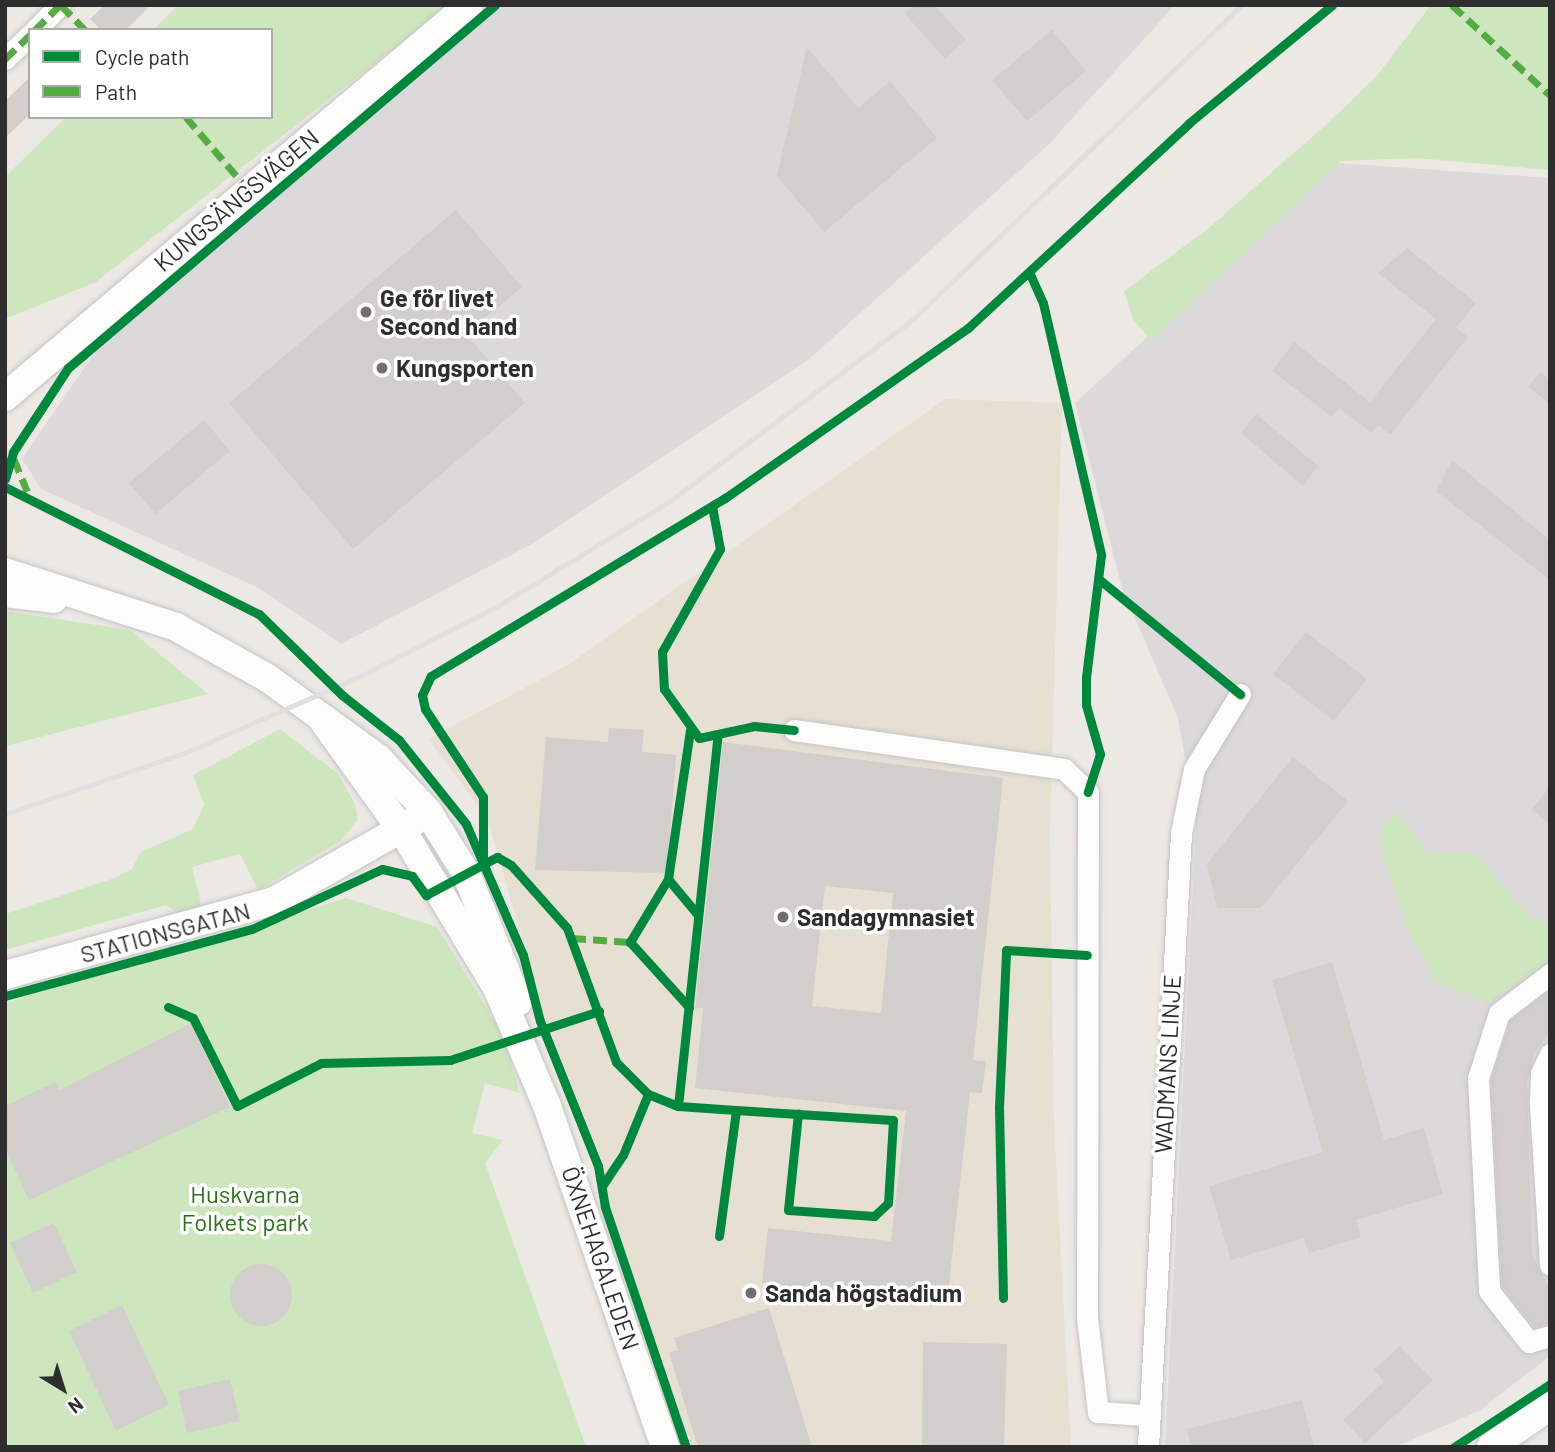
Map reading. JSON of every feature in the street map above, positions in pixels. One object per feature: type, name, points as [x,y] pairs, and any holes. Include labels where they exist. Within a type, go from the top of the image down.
[{"type":"street","points":[[37,28],[60,5]]},
{"type":"street","name":"KUNGSÄNGSVÄGEN","points":[[5,397],[470,5]]},
{"type":"street","points":[[5,59],[28,37]]},
{"type":"street","name":"ÖXNEHAGALEDEN","points":[[5,572],[146,616],[266,677],[324,722],[378,758],[428,812],[492,930],[514,983],[533,1070]]},
{"type":"street","name":"ÖXNEHAGALEDEN","points":[[5,593],[146,616]]},
{"type":"street","name":"WADMANS LINJE","points":[[1148,1447],[1145,1415],[1182,822],[1195,769],[1240,694]]},
{"type":"street","name":"ÖXNEHAGALEDEN","points":[[324,722],[402,830],[492,979],[533,1070],[665,1447]]},
{"type":"street","points":[[794,730],[1064,769],[1088,792],[1087,1317],[1098,1412],[1145,1415]]},
{"type":"street","name":"STATIONSGATAN","points":[[5,975],[274,901],[402,830],[428,812]]},
{"type":"street","points":[[1550,974],[1499,1013],[1478,1078],[1482,1262],[1489,1291],[1529,1342],[1550,1336]]},
{"type":"street","points":[[1550,1054],[1541,1073],[1545,1111],[1550,1265]]},
{"type":"street","points":[[1491,1447],[1550,1406]]},
{"type":"shaded area","points":[[501,5],[1175,5],[1048,145],[808,360],[530,545],[341,644],[259,588],[41,489],[22,459],[104,339]]},
{"type":"shaded area","points":[[1337,163],[1550,178],[1550,1356],[1479,1411],[1395,1447],[1165,1447],[1196,825],[1178,718],[1122,588],[1075,403]]},
{"type":"shaded area","name":"Sandagymnasiet","points":[[945,399],[1062,403],[1050,833],[1054,1123],[1071,1447],[692,1447],[560,1071],[487,817],[428,739],[566,666]]},
{"type":"green space","points":[[178,5],[449,5],[96,282],[5,319],[5,177],[64,119],[273,119],[273,28],[155,28]]},
{"type":"green space","points":[[1431,5],[1550,5],[1550,170],[1417,158],[1340,161],[1151,341],[1133,319],[1124,291],[1210,227],[1329,122],[1376,77]]},
{"type":"green space","points":[[5,611],[130,630],[208,694],[5,746]]},
{"type":"green space","points":[[280,729],[338,774],[354,802],[358,819],[342,840],[258,890],[240,854],[192,867],[202,908],[183,916],[166,905],[5,950],[5,914],[109,880],[132,869],[141,852],[193,829],[204,805],[193,775]]},
{"type":"green space","points":[[1397,811],[1428,853],[1473,852],[1528,915],[1550,925],[1550,961],[1489,1002],[1439,984],[1411,937],[1383,855],[1380,831]]},
{"type":"green space","name":"Huskvarna Folkets park","points":[[346,898],[437,927],[501,1031],[520,1093],[485,1083],[472,1133],[503,1140],[485,1163],[586,1447],[5,1447],[5,1003]]},
{"type":"building","points":[[105,5],[151,5],[128,28],[99,28],[90,19]]},
{"type":"building","points":[[914,5],[934,5],[966,40],[945,59],[905,14]]},
{"type":"building","points":[[1052,30],[1086,71],[1027,121],[992,80]]},
{"type":"building","points":[[807,47],[858,108],[890,81],[937,138],[824,232],[777,176]]},
{"type":"building","points":[[28,79],[28,116],[5,138],[5,101]]},
{"type":"building","name":"Kungsporten","points":[[456,210],[522,287],[466,334],[525,403],[353,549],[229,403]]},
{"type":"building","points":[[1407,248],[1476,303],[1456,328],[1468,337],[1390,435],[1378,425],[1372,433],[1339,408],[1332,417],[1272,371],[1294,342],[1370,402],[1436,319],[1378,273]]},
{"type":"building","points":[[1540,372],[1550,380],[1550,404],[1528,387]]},
{"type":"building","points":[[1256,414],[1318,466],[1303,486],[1241,433]]},
{"type":"building","points":[[204,420],[230,451],[155,514],[129,483]]},
{"type":"building","points":[[1452,460],[1550,540],[1550,580],[1436,491]]},
{"type":"building","points":[[1306,632],[1367,679],[1334,721],[1273,674]]},
{"type":"building","points":[[609,728],[644,730],[642,752],[676,755],[667,873],[535,870],[546,737],[608,742]]},
{"type":"building","name":"Sandagymnasiet","points":[[723,742],[1003,778],[973,1060],[986,1061],[982,1093],[970,1092],[947,1303],[762,1283],[768,1228],[891,1241],[906,1111],[695,1088],[703,1008],[695,1008]],"holes":[[[825,886],[893,893],[881,1013],[812,1006]]]},
{"type":"building","points":[[1293,757],[1348,801],[1261,908],[1217,908],[1207,864]]},
{"type":"building","points":[[1550,787],[1550,824],[1531,810]]},
{"type":"building","points":[[1332,962],[1384,1140],[1424,1128],[1443,1194],[1356,1220],[1361,1237],[1309,1253],[1304,1238],[1231,1260],[1209,1186],[1323,1152],[1272,980]]},
{"type":"building","points":[[1550,991],[1550,1032],[1534,1053],[1527,1083],[1532,1254],[1550,1291],[1550,1323],[1534,1327],[1502,1286],[1491,1080],[1510,1021]]},
{"type":"building","points":[[191,1023],[230,1107],[29,1200],[5,1148],[5,1106],[56,1082],[60,1090]]},
{"type":"building","points":[[54,1223],[77,1272],[33,1293],[10,1243]]},
{"type":"building","points":[[261,1264],[283,1273],[292,1295],[283,1317],[261,1326],[239,1317],[230,1295],[239,1273]]},
{"type":"building","points":[[122,1305],[169,1405],[116,1431],[69,1331]]},
{"type":"building","points":[[769,1308],[812,1447],[698,1447],[669,1353],[678,1350],[674,1338]]},
{"type":"building","points":[[923,1342],[1007,1344],[1004,1447],[922,1447]]},
{"type":"building","points":[[1400,1346],[1433,1380],[1365,1443],[1343,1420],[1384,1382],[1374,1370]]},
{"type":"building","points":[[230,1379],[240,1421],[187,1433],[178,1391]]},
{"type":"building","points":[[1302,1400],[1314,1447],[1191,1447],[1187,1429]]},
{"type":"railway","points":[[5,814],[184,753],[361,676],[499,605],[670,501],[913,319],[1242,5]]},
{"type":"marked path","points":[[37,28],[60,5]]},
{"type":"marked path","points":[[61,5],[83,28]]},
{"type":"marked path","points":[[1452,5],[1550,95]]},
{"type":"marked path","points":[[5,59],[28,37]]},
{"type":"marked path","points":[[188,119],[242,182]]},
{"type":"marked path","points":[[14,459],[30,498]]},
{"type":"marked path","points":[[572,938],[630,942]]},
{"type":"cycle path","points":[[5,479],[13,452],[68,368],[495,5]]},
{"type":"cycle path","points":[[483,863],[483,797],[425,709],[422,695],[431,676],[725,498],[968,328],[1189,123],[1332,5]]},
{"type":"cycle path","points":[[1030,274],[1043,303],[1101,555],[1086,677],[1086,705],[1100,754],[1088,792]]},
{"type":"cycle path","points":[[5,487],[259,614],[342,695],[399,740],[466,824],[523,955],[540,1021],[598,1166],[605,1207],[686,1447]]},
{"type":"cycle path","points":[[712,506],[720,549],[662,652],[664,689],[699,738],[754,726],[794,730]]},
{"type":"cycle path","points":[[1100,580],[1240,694]]},
{"type":"cycle path","points":[[690,730],[668,879],[698,915]]},
{"type":"cycle path","points":[[678,1106],[717,739]]},
{"type":"cycle path","points":[[5,996],[252,929],[382,869],[412,876],[426,895],[497,857],[511,865],[567,928],[616,1062],[648,1094],[678,1106],[893,1120],[888,1203],[874,1216],[788,1210],[798,1114]]},
{"type":"cycle path","points":[[668,879],[630,942],[689,1007]]},
{"type":"cycle path","points":[[1003,1298],[999,1107],[1006,950],[1087,955]]},
{"type":"cycle path","points":[[168,1007],[193,1018],[237,1106],[321,1063],[450,1060],[599,1011]]},
{"type":"cycle path","points":[[602,1186],[623,1155],[648,1094]]},
{"type":"cycle path","points":[[719,1236],[736,1110]]},
{"type":"cycle path","points":[[1454,1447],[1550,1384]]},
{"type":"place","name":"Ge för livet Second hand","points":[[366,312]]},
{"type":"place","name":"Kungsporten","points":[[382,368]]},
{"type":"place","name":"Sandagymnasiet","points":[[783,917]]},
{"type":"place","name":"Sanda högstadium","points":[[751,1293]]}]
